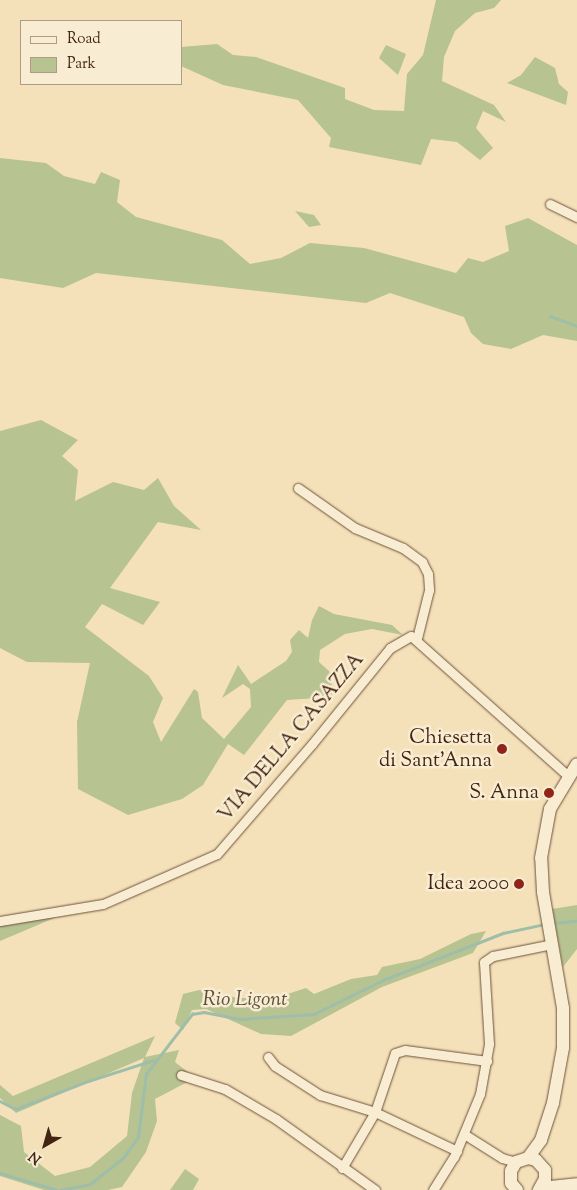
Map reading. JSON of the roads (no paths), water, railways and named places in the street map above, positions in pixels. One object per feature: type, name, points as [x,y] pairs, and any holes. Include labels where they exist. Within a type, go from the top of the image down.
[{"type":"main road","points":[[577,764],[568,776],[550,809],[541,858],[546,914],[563,1008],[563,1048],[553,1103],[541,1140],[543,1169],[540,1189],[561,1188],[577,1184]]},
{"type":"main road","points":[[514,1189],[518,1164],[541,1140]]},
{"type":"main road","points":[[518,1164],[543,1169],[562,1182],[577,1184]]},
{"type":"street","points":[[550,204],[577,217]]},
{"type":"street","points":[[298,488],[355,528],[403,548],[422,562],[428,574],[428,590],[417,638],[568,776]]},
{"type":"street","name":"VIA DELLA CASAZZA","points":[[0,921],[103,904],[217,854],[312,744],[390,648],[411,636],[417,638]]},
{"type":"street","points":[[433,1190],[456,1151],[475,1110],[487,1061],[489,1010],[484,962],[489,957],[552,944]]},
{"type":"street","points":[[342,1168],[375,1112],[398,1052],[487,1061]]},
{"type":"street","points":[[268,1057],[275,1066],[320,1095],[375,1112],[456,1151]]},
{"type":"street","points":[[181,1075],[225,1089],[276,1119],[375,1190]]},
{"type":"street","points":[[464,1134],[502,1158],[518,1164]]},
{"type":"waterway","points":[[550,316],[577,326]]},
{"type":"waterway","name":"Rio Ligont","points":[[552,923],[577,921]]},
{"type":"waterway","name":"Rio Ligont","points":[[60,1190],[90,1184],[123,1158],[138,1137],[146,1074],[192,1014],[204,1012],[239,1019],[314,1014],[383,980],[503,933],[545,924]]},
{"type":"waterway","points":[[0,1101],[16,1109],[88,1081],[154,1060]]},
{"type":"waterway","name":"Rio Ligont","points":[[0,1173],[57,1190]]},
{"type":"place","name":"Chiesetta di Sant'Anna","points":[[502,749]]},
{"type":"place","name":"S. Anna","points":[[549,793]]},
{"type":"place","name":"Idea 2000","points":[[519,884]]}]
